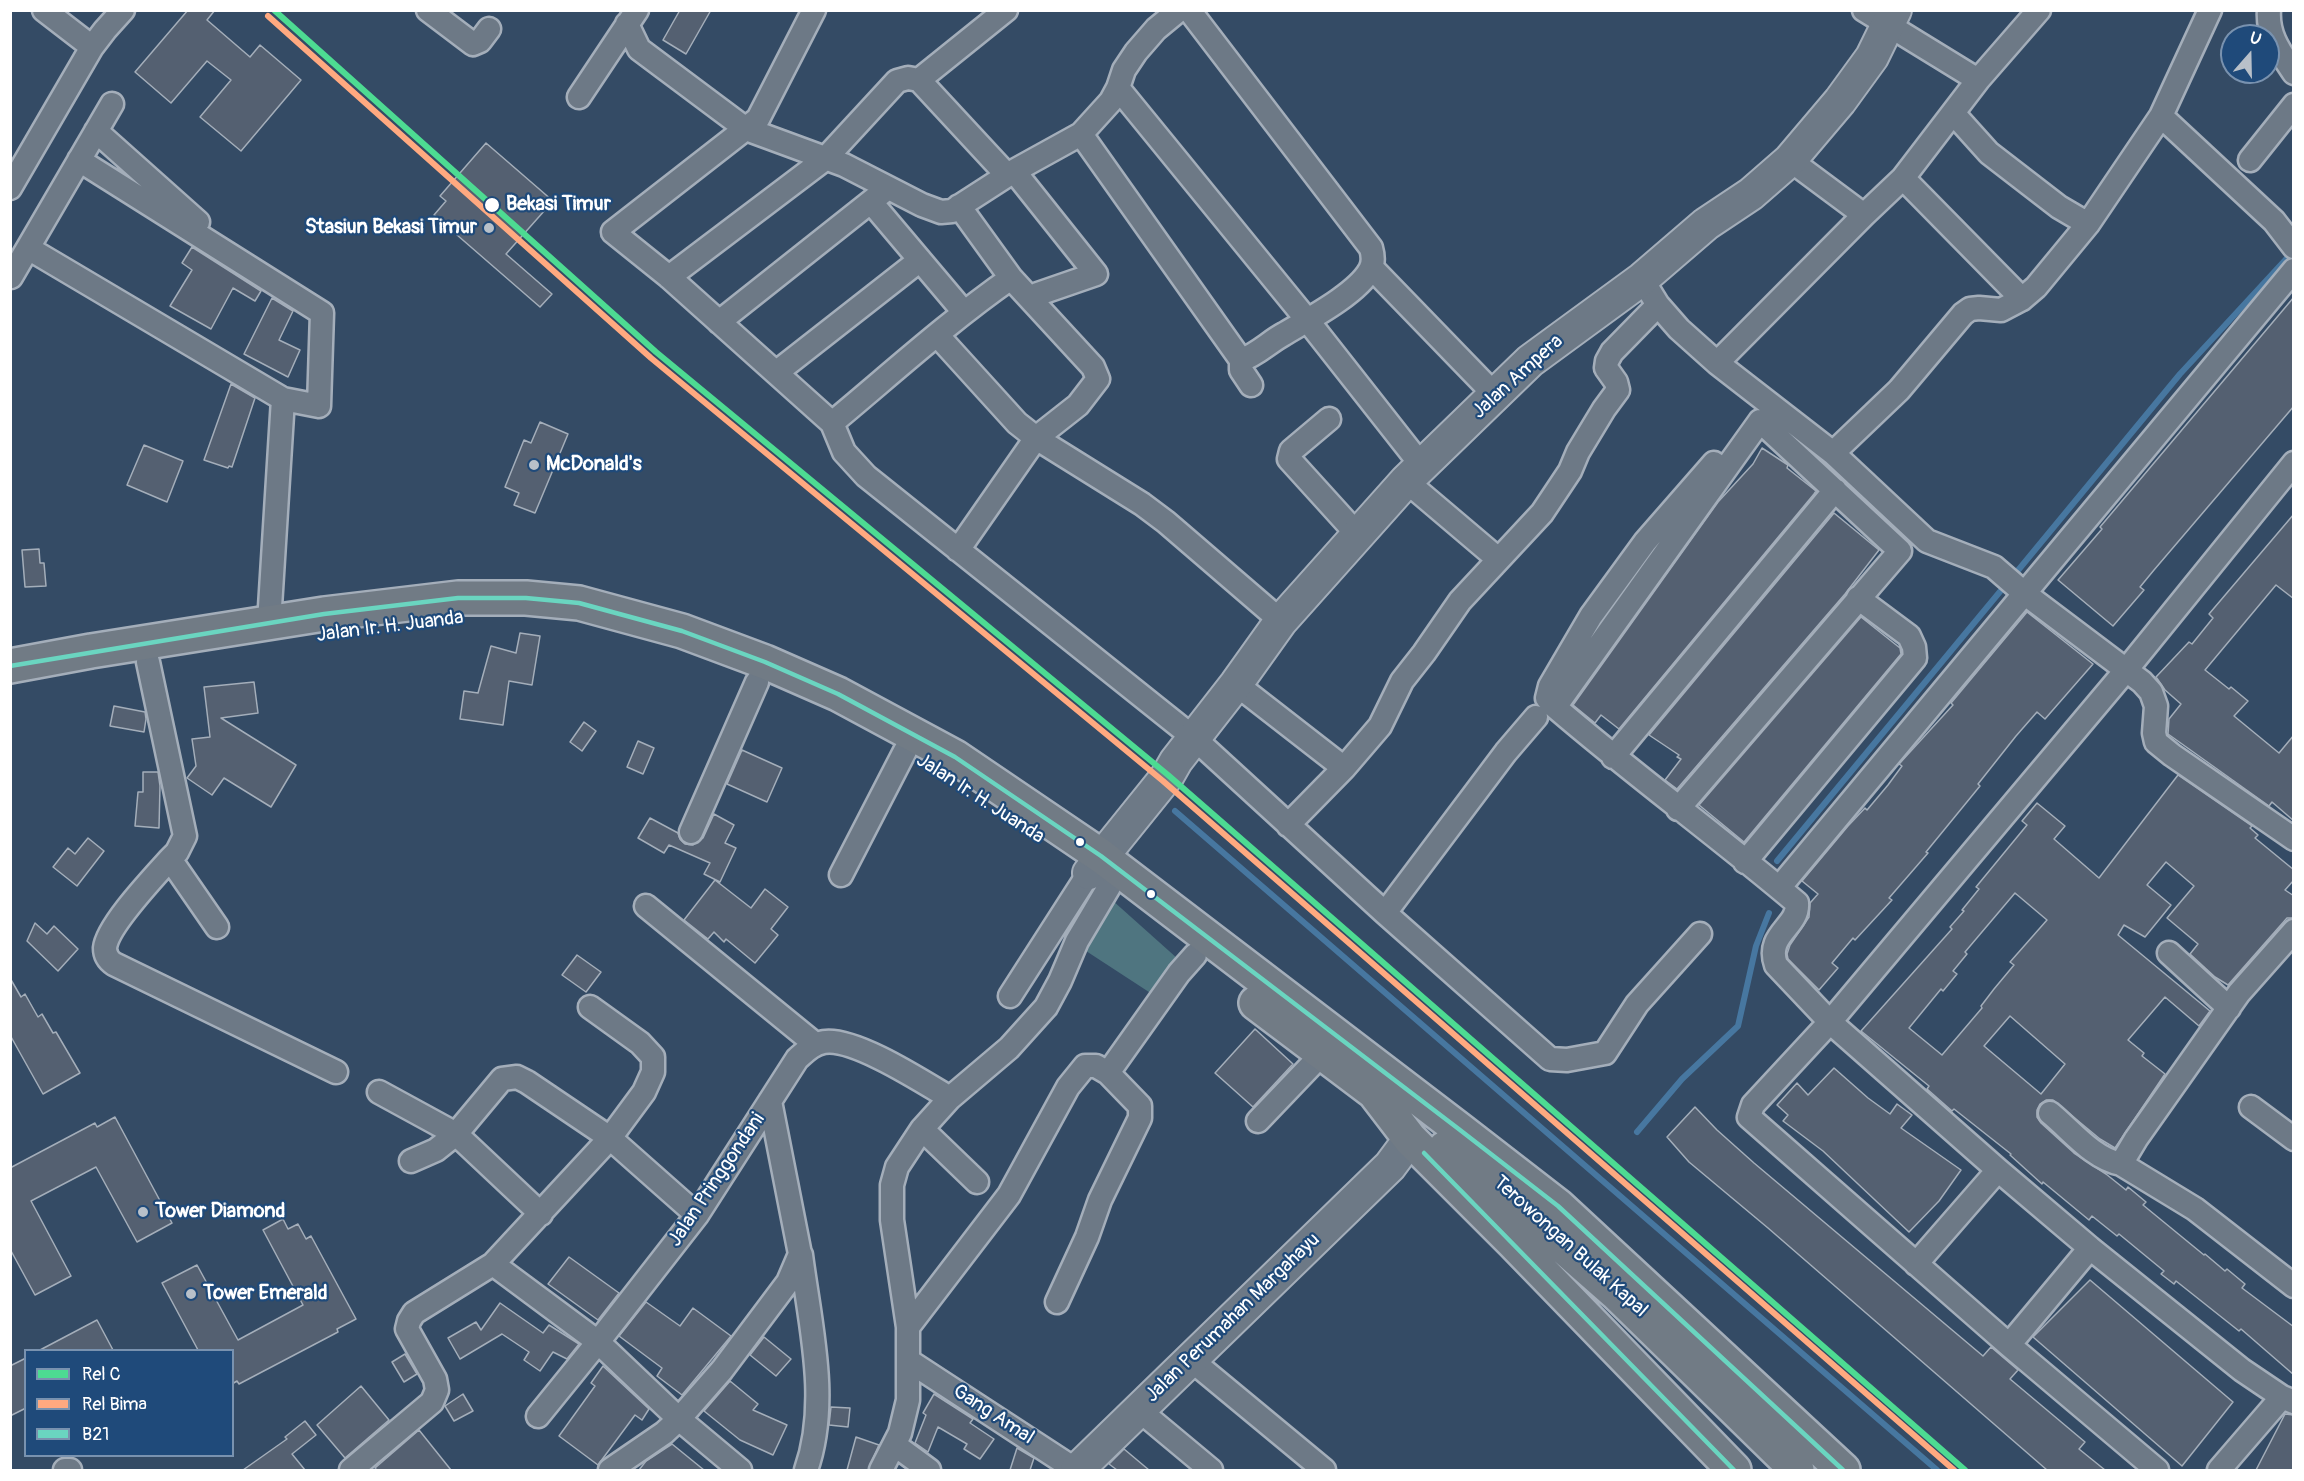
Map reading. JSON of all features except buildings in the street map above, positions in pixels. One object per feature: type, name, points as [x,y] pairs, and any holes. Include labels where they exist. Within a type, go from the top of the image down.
[{"type":"highway","name":"Jalan Ir. H. Juanda","points":[[10,666],[269,623],[457,607],[526,598],[579,603],[682,631],[765,662],[838,694],[924,739],[981,774],[1100,872],[1195,955],[1323,1040],[1558,1206],[1843,1470]]},
{"type":"highway","name":"Jalan Ir. H. Juanda","points":[[10,686],[395,622],[457,607],[500,616],[552,620],[623,633],[688,654],[828,713],[945,775],[1034,833],[1100,872],[1323,1040],[1374,1092],[1400,1153],[1734,1470]]},
{"type":"highway","name":"Terowongan Bulak Kapal","points":[[1323,1040],[1612,1283],[1814,1470]]},
{"type":"highway","name":"Terowongan Bulak Kapal","points":[[1374,1092],[1534,1221],[1616,1293],[1797,1470]]},
{"type":"street","points":[[44,10],[92,47]]},
{"type":"street","points":[[10,188],[41,139],[92,47],[123,10]]},
{"type":"street","points":[[428,10],[473,44],[480,40],[489,28]]},
{"type":"street","points":[[814,10],[758,119],[613,232],[669,277],[832,423],[844,452],[866,477],[1194,738],[1385,913],[1550,1059],[1567,1060],[1605,1053],[1637,1004],[1700,934]]},
{"type":"street","points":[[919,80],[1006,10]]},
{"type":"street","points":[[880,195],[941,212],[952,211],[1010,173],[1081,134],[1105,108],[1136,52],[1156,29],[1179,10]]},
{"type":"street","points":[[1189,10],[1371,248],[1374,255],[1372,268],[1360,283],[1308,321],[1283,334],[1250,358],[1240,360]]},
{"type":"street","points":[[1833,453],[1899,390],[1963,314],[1971,309],[1979,308],[2001,310],[2022,299],[2036,287],[2088,224],[2161,116],[2210,10]]},
{"type":"street","points":[[1717,363],[1903,178],[1978,80],[2038,11]]},
{"type":"street","points":[[2268,11],[2272,38],[2294,74]]},
{"type":"street","points":[[629,16],[639,49],[746,129],[854,170],[880,195],[920,260],[963,312]]},
{"type":"street","points":[[579,97],[629,16]]},
{"type":"street","points":[[1882,16],[1978,80]]},
{"type":"street","name":"Jalan Ampera","points":[[1100,872],[1176,761],[1281,621],[1357,534],[1414,474],[1530,361],[1642,279],[1706,224],[1751,194],[1790,160],[1840,101],[1872,57],[1882,16]]},
{"type":"street","points":[[669,277],[825,159],[897,81],[908,78],[919,80],[1010,173],[1096,274],[1038,294],[1031,299]]},
{"type":"street","points":[[1118,88],[1308,321],[1414,474],[1498,559]]},
{"type":"street","points":[[11,277],[112,104]]},
{"type":"street","points":[[2250,160],[2294,105]]},
{"type":"street","points":[[1953,112],[1989,153],[2059,207],[2088,224]]},
{"type":"street","points":[[2161,116],[2274,221],[2291,243]]},
{"type":"street","points":[[96,131],[248,266]]},
{"type":"street","points":[[1081,134],[1240,360],[1241,370],[1251,385]]},
{"type":"street","points":[[28,248],[284,399],[318,406],[322,313],[79,160]]},
{"type":"street","points":[[1790,160],[1864,215]]},
{"type":"street","points":[[1903,178],[2022,299]]},
{"type":"street","points":[[719,322],[880,195]]},
{"type":"street","points":[[958,550],[1036,438],[1078,405],[1098,379],[1093,367],[1011,278],[959,206]]},
{"type":"street","points":[[777,372],[920,260]]},
{"type":"street","points":[[1372,268],[1495,395]]},
{"type":"street","points":[[1779,888],[2294,270]]},
{"type":"street","points":[[832,423],[938,336],[963,312],[1011,278]]},
{"type":"street","points":[[1642,279],[1658,305],[1679,329],[1717,363],[1768,400],[1833,453],[1927,541],[1994,567],[2024,593],[2127,669],[2151,692],[2156,706],[2154,733],[2156,742],[2181,762],[2294,839]]},
{"type":"street","points":[[1288,825],[1344,768],[1380,726],[1402,681],[1460,601],[1542,513],[1618,390],[1616,382],[1606,368],[1612,352],[1658,305]]},
{"type":"street","points":[[938,336],[1017,423],[1036,438],[1166,522],[1281,621]]},
{"type":"street","points":[[269,623],[284,399]]},
{"type":"street","points":[[1546,712],[1550,686],[1591,616],[1645,542],[1768,400]]},
{"type":"street","points":[[1329,419],[1291,451],[1289,459],[1357,534]]},
{"type":"street","points":[[1385,913],[1506,752],[1546,712],[1760,421],[1900,551],[1678,809]]},
{"type":"street","points":[[2157,1470],[2009,1345],[1749,1117],[1753,1105],[1830,1022],[2127,669],[2294,462]]},
{"type":"street","points":[[1613,757],[1835,490]]},
{"type":"street","points":[[1745,862],[1915,658],[1914,647],[1909,636],[1858,598]]},
{"type":"street","points":[[148,662],[185,836],[177,852],[113,927],[105,948],[108,960],[336,1072]]},
{"type":"street","points":[[691,832],[757,682]]},
{"type":"street","points":[[1236,684],[1344,768]]},
{"type":"street","points":[[1546,712],[1613,757],[1797,903],[1797,910],[1773,947],[1776,965],[1830,1022],[2090,1248],[2242,1370],[2288,1399],[2219,1470]]},
{"type":"street","points":[[841,875],[905,752]]},
{"type":"street","points":[[170,859],[217,927]]},
{"type":"street","points":[[1010,996],[1100,872]]},
{"type":"street","points":[[881,1470],[895,1445],[908,1400],[908,1327],[892,1220],[892,1185],[897,1167],[921,1129],[950,1098],[1010,1048],[1046,1007],[1077,941],[1100,872]]},
{"type":"street","points":[[646,906],[815,1044],[835,1042],[884,1059],[950,1098]]},
{"type":"street","points":[[2121,1164],[2136,1139],[2229,1008],[2251,979],[2294,931]]},
{"type":"street","points":[[2169,953],[2229,1008]]},
{"type":"street","points":[[1108,1073],[1179,973],[1195,955]]},
{"type":"street","points":[[351,1470],[432,1402],[437,1390],[435,1379],[407,1329],[414,1313],[493,1264],[610,1138],[644,1092],[653,1072],[653,1057],[640,1042],[590,1007]]},
{"type":"street","points":[[1258,1121],[1323,1040]]},
{"type":"street","name":"Jalan Pringgondani","points":[[538,1416],[697,1215],[797,1059],[815,1044]]},
{"type":"street","points":[[908,1327],[1009,1195],[1068,1087],[1085,1066],[1096,1066],[1108,1073],[1140,1106],[1140,1118],[1100,1200],[1086,1238],[1057,1302]]},
{"type":"street","points":[[411,1161],[435,1150],[456,1134],[502,1079],[517,1077],[610,1138],[697,1215]]},
{"type":"street","points":[[379,1092],[456,1134],[541,1214]]},
{"type":"street","points":[[770,1101],[800,1254],[817,1382],[817,1411],[812,1453],[806,1470]]},
{"type":"street","points":[[2251,1107],[2294,1139]]},
{"type":"street","points":[[2050,1113],[2090,1149],[2106,1160],[2121,1164],[2195,1209],[2294,1286]]},
{"type":"street","points":[[921,1129],[977,1182]]},
{"type":"street","name":"Jalan Perumahan Margahayu","points":[[1074,1462],[1139,1410],[1400,1153]]},
{"type":"street","points":[[1916,1264],[1998,1170]]},
{"type":"street","points":[[2009,1345],[2090,1248]]},
{"type":"street","points":[[610,1470],[664,1433],[679,1419],[722,1370],[788,1282],[800,1254]]},
{"type":"street","points":[[493,1264],[598,1342],[679,1419],[740,1470]]},
{"type":"street","points":[[1190,1359],[1324,1470]]},
{"type":"street","name":"Gang Amal","points":[[909,1361],[1074,1462]]},
{"type":"street","points":[[1139,1410],[1211,1470]]},
{"type":"street","points":[[895,1445],[929,1470]]},
{"type":"street","points":[[65,1470],[70,1470]]},
{"type":"green space","points":[[1112,900],[1178,959],[1152,994],[1083,949]]},
{"type":"waterway","points":[[2015,574],[2180,374],[2288,257]]},
{"type":"waterway","points":[[1777,861],[2003,588]]},
{"type":"waterway","points":[[1175,811],[1937,1470]]},
{"type":"waterway","points":[[1637,1132],[1682,1079],[1738,1026],[1756,946],[1769,913]]},
{"type":"rail line","name":"C","points":[[274,10],[656,352],[1168,775],[1965,1470]]},
{"type":"rail line","name":"Bima","points":[[268,16],[651,358],[1163,781],[1954,1470]]},
{"type":"transit line","name":"B21","points":[[10,666],[324,614],[458,598],[526,598],[579,603],[682,631],[765,662],[838,694],[955,757],[1101,856],[1460,1130],[1558,1206],[1843,1470]]},
{"type":"transit line","name":"B21","points":[[1424,1153],[1734,1470]]},
{"type":"place","name":"Bekasi Timur","points":[[492,205]]},
{"type":"place","name":"Stasiun Bekasi Timur","points":[[489,228]]},
{"type":"place","name":"McDonald's","points":[[534,465]]},
{"type":"place","name":"Tower Diamond","points":[[143,1212]]},
{"type":"place","name":"Tower Emerald","points":[[191,1294]]}]
